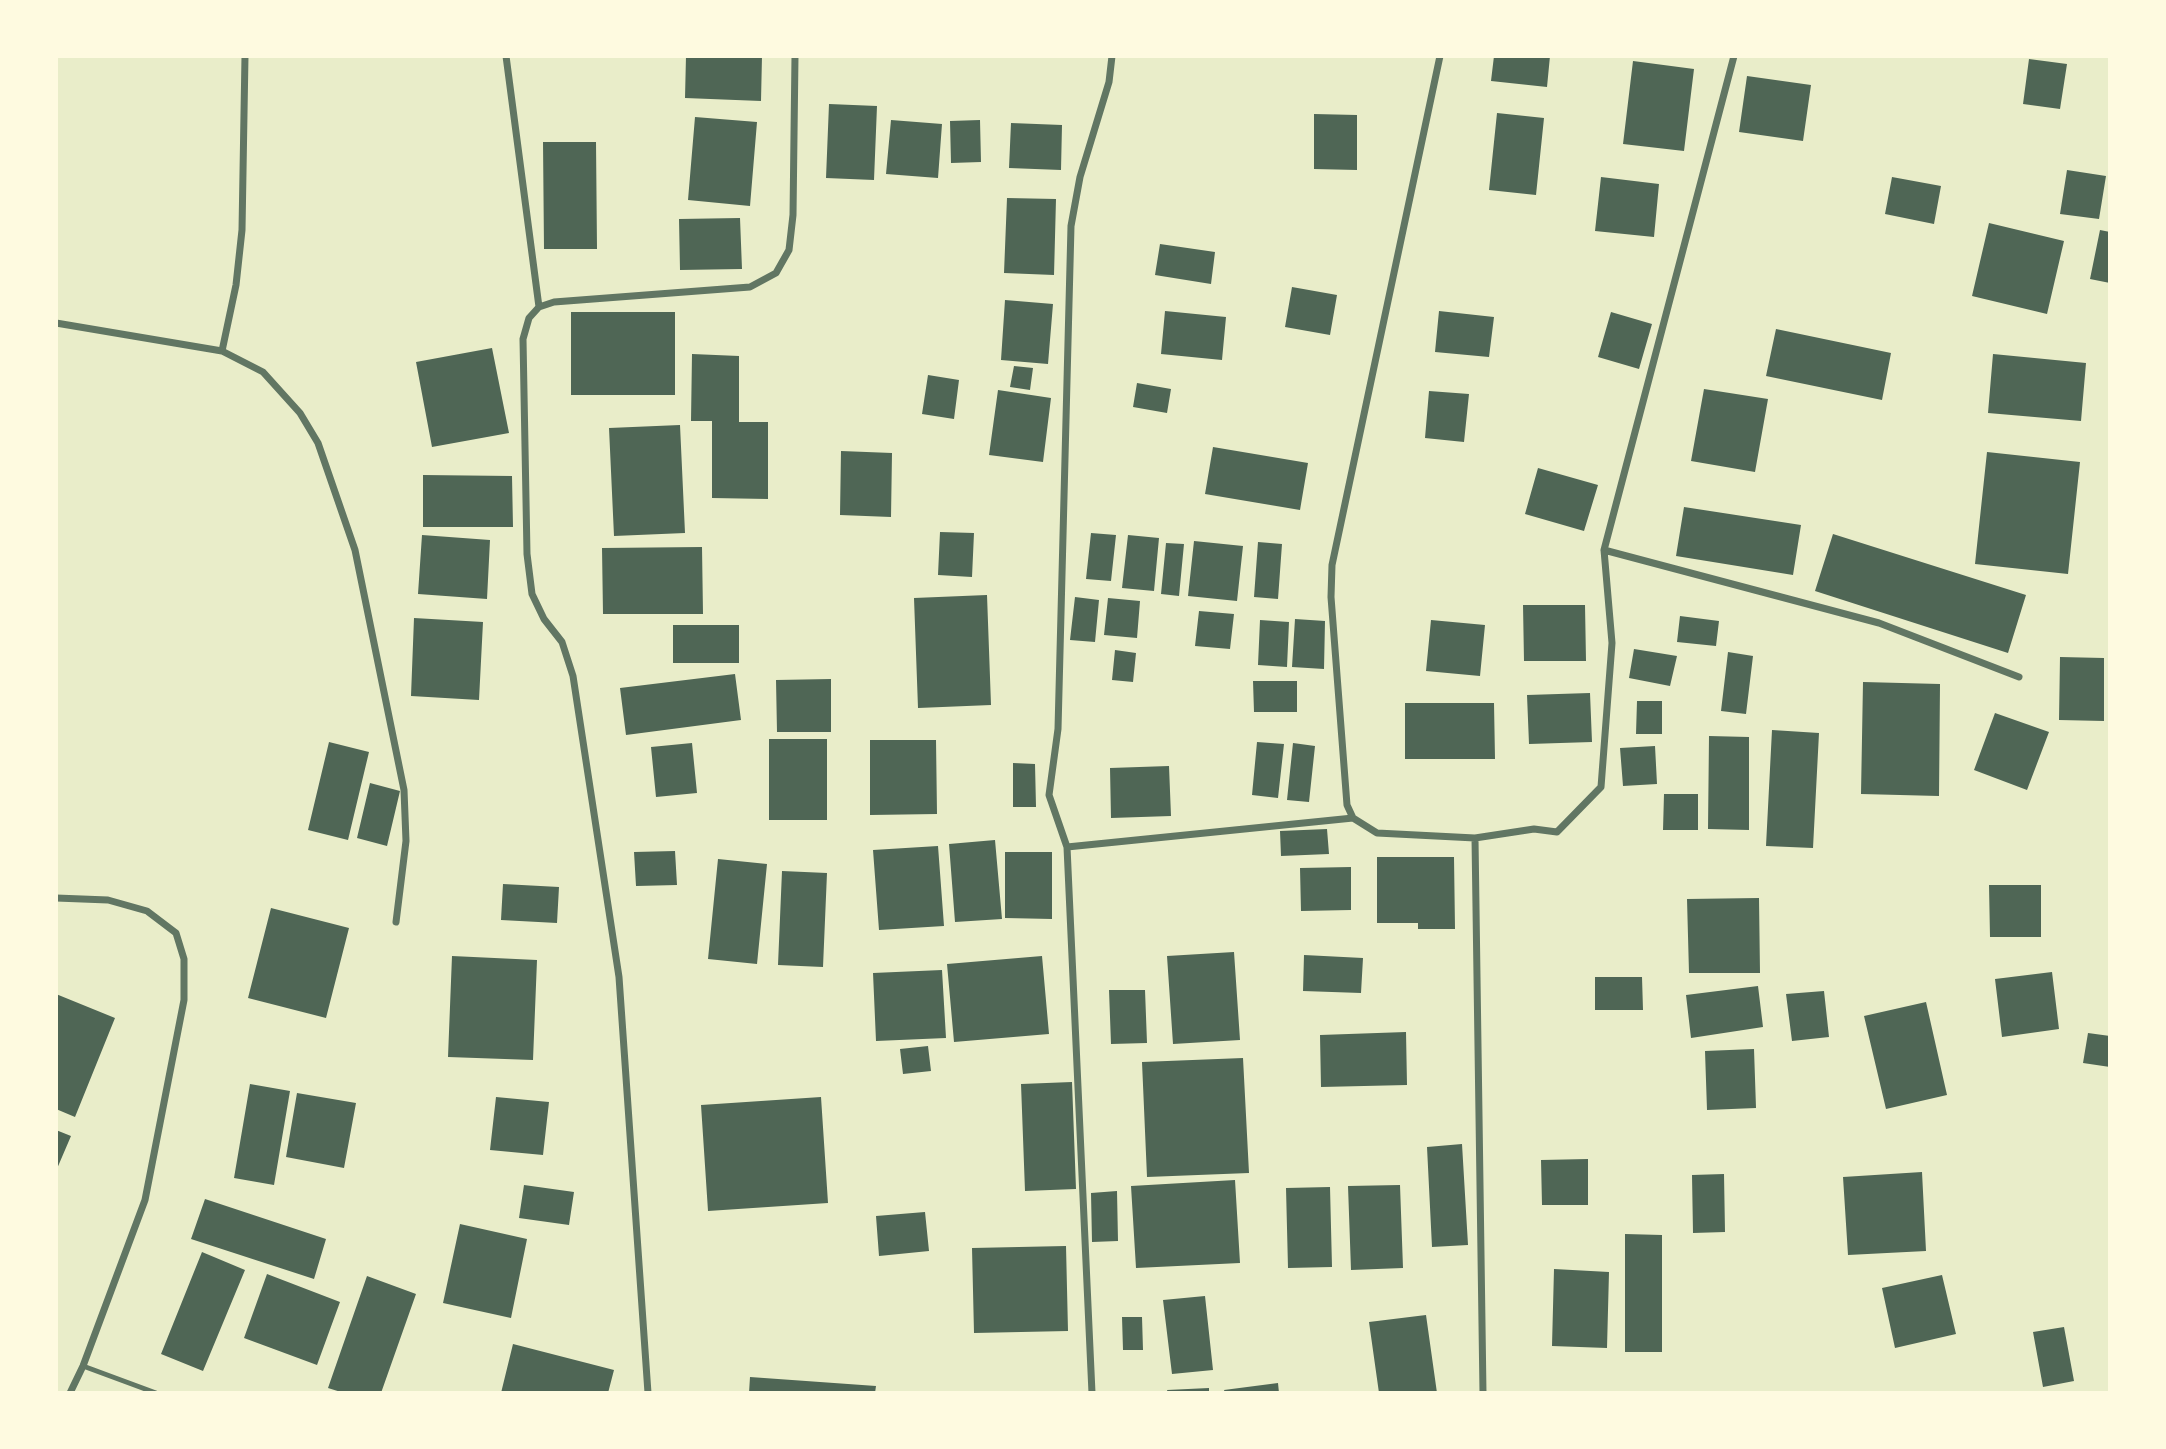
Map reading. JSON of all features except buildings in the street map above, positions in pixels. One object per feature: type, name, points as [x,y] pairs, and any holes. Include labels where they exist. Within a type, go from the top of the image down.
[{"type":"street","points":[[222,351],[236,285],[242,230],[245,56]]},
{"type":"street","points":[[506,56],[539,307]]},
{"type":"street","points":[[648,1393],[620,977],[573,677],[562,642],[544,619],[532,594],[527,554],[523,339],[529,318],[539,307],[554,302],[750,287],[776,274],[789,250],[793,215],[795,56]]},
{"type":"street","points":[[1092,1393],[1067,847],[1049,794],[1058,729],[1070,226],[1080,177],[1109,82],[1112,56]]},
{"type":"street","points":[[1440,56],[1332,565],[1331,597],[1347,805],[1353,818],[1377,833],[1475,838],[1534,829],[1557,832],[1601,787],[1612,643],[1604,550],[1734,56]]},
{"type":"street","points":[[56,323],[222,351],[262,372],[300,413],[318,443],[355,550],[404,790],[406,841],[396,922]]},
{"type":"street","points":[[1604,550],[1879,623],[2019,677]]},
{"type":"street","points":[[1067,847],[1353,818]]},
{"type":"street","points":[[1475,838],[1483,1393]]},
{"type":"street","points":[[56,898],[108,900],[147,911],[176,933],[184,959],[184,1000],[145,1200],[83,1366],[69,1393]]},
{"type":"lane","points":[[83,1366],[156,1393]]}]
